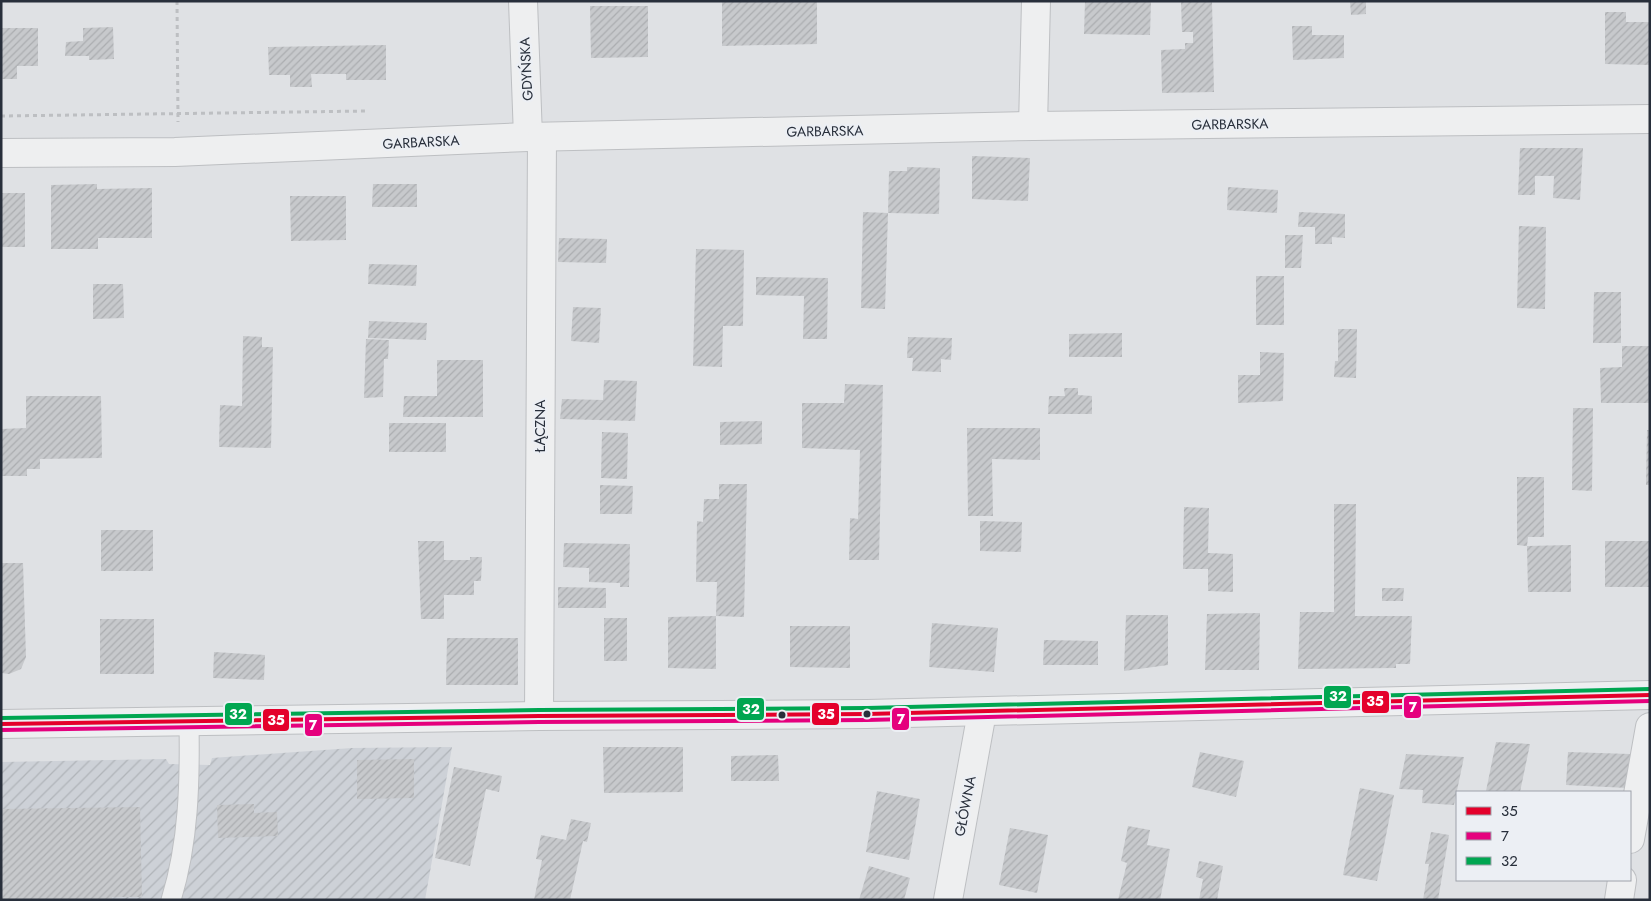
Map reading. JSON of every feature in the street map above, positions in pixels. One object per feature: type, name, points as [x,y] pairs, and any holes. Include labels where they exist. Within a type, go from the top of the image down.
[{"type":"street","name":"GDYŃSKA","points":[[523,1],[535,137]]},
{"type":"street","points":[[1033,126],[1036,1]]},
{"type":"street","name":"GARBARSKA","points":[[1,153],[175,152],[535,137],[1033,126],[1650,118]]},
{"type":"street","name":"ŁĄCZNA","points":[[535,137],[538,716]]},
{"type":"street","points":[[1,724],[982,712],[1650,696]]},
{"type":"street","name":"GŁÓWNA","points":[[948,900],[982,712]]},
{"type":"street","points":[[1631,832],[1650,727]]},
{"type":"street","points":[[1619,900],[1622,881]]},
{"type":"lane","points":[[171,900],[181,868],[188,798],[189,721]]},
{"type":"path","points":[[175,152],[178,113],[176,1]]},
{"type":"path","points":[[1,116],[374,111]]},
{"type":"shaded area","points":[[452,747],[425,900],[1,900],[1,762],[166,759],[169,764],[210,765],[212,758],[352,748]]},
{"type":"building","points":[[722,1],[817,1],[817,44],[722,46]]},
{"type":"building","points":[[1085,1],[1151,1],[1150,35],[1084,34]]},
{"type":"building","points":[[1181,1],[1212,1],[1214,92],[1162,93],[1161,50],[1185,49],[1185,43],[1193,43],[1193,32],[1182,32]]},
{"type":"building","points":[[1350,1],[1366,1],[1366,14],[1351,15]]},
{"type":"building","points":[[590,6],[648,6],[648,57],[591,58]]},
{"type":"building","points":[[1605,12],[1626,12],[1626,22],[1650,22],[1650,65],[1605,64]]},
{"type":"building","points":[[1292,26],[1312,26],[1312,35],[1344,35],[1344,58],[1293,60]]},
{"type":"building","points":[[113,27],[114,59],[89,60],[89,56],[65,56],[66,42],[83,41],[83,28]]},
{"type":"building","points":[[1,28],[38,28],[38,66],[17,66],[17,79],[1,79]]},
{"type":"building","points":[[386,45],[386,80],[346,80],[346,74],[311,74],[312,87],[290,87],[290,75],[269,75],[268,47]]},
{"type":"building","points":[[1520,148],[1583,148],[1580,200],[1553,198],[1554,176],[1535,176],[1535,195],[1518,195]]},
{"type":"building","points":[[972,156],[1030,158],[1028,201],[972,199]]},
{"type":"building","points":[[907,167],[940,168],[939,214],[888,213],[889,171],[907,171]]},
{"type":"building","points":[[97,184],[97,189],[152,188],[152,238],[98,238],[98,249],[51,249],[51,185]]},
{"type":"building","points":[[373,184],[417,184],[417,207],[372,207]]},
{"type":"building","points":[[1228,187],[1278,190],[1277,213],[1227,210]]},
{"type":"building","points":[[1,193],[25,193],[25,247],[1,247]]},
{"type":"building","points":[[290,196],[346,196],[346,240],[291,241]]},
{"type":"building","points":[[863,212],[888,213],[885,309],[861,308]]},
{"type":"building","points":[[1299,212],[1345,214],[1345,238],[1332,237],[1332,244],[1315,244],[1315,227],[1298,227]]},
{"type":"building","points":[[1519,226],[1546,227],[1545,309],[1517,308]]},
{"type":"building","points":[[1285,235],[1303,235],[1301,268],[1285,268]]},
{"type":"building","points":[[559,238],[607,239],[606,263],[558,262]]},
{"type":"building","points":[[696,249],[744,250],[743,326],[723,326],[722,367],[693,366]]},
{"type":"building","points":[[369,264],[417,265],[416,286],[368,284]]},
{"type":"building","points":[[1256,276],[1284,276],[1284,325],[1256,325]]},
{"type":"building","points":[[756,277],[828,278],[827,339],[803,339],[804,296],[756,295]]},
{"type":"building","points":[[93,284],[123,284],[124,318],[93,319]]},
{"type":"building","points":[[1594,292],[1621,292],[1621,343],[1593,343]]},
{"type":"building","points":[[573,307],[601,308],[599,343],[571,341]]},
{"type":"building","points":[[369,321],[427,323],[426,340],[368,338]]},
{"type":"building","points":[[1338,329],[1357,329],[1356,378],[1334,377],[1335,361],[1338,361]]},
{"type":"building","points":[[1122,333],[1122,357],[1069,357],[1069,334]]},
{"type":"building","points":[[243,336],[262,337],[262,347],[273,347],[271,448],[219,447],[220,405],[242,406]]},
{"type":"building","points":[[908,337],[952,338],[951,360],[941,359],[941,372],[912,371],[913,358],[907,358]]},
{"type":"building","points":[[366,339],[389,340],[388,359],[384,359],[383,397],[364,398]]},
{"type":"building","points":[[1622,346],[1649,346],[1650,403],[1601,403],[1600,368],[1622,367]]},
{"type":"building","points":[[1260,352],[1284,353],[1283,401],[1238,403],[1238,375],[1260,375]]},
{"type":"building","points":[[437,360],[483,360],[483,417],[403,417],[404,396],[437,396]]},
{"type":"building","points":[[604,380],[637,381],[635,421],[560,419],[562,399],[603,400]]},
{"type":"building","points":[[845,384],[883,385],[879,560],[849,560],[850,518],[858,519],[860,450],[802,448],[802,403],[844,403]]},
{"type":"building","points":[[1064,388],[1078,388],[1078,395],[1092,396],[1092,414],[1048,414],[1049,396],[1065,396]]},
{"type":"building","points":[[26,396],[101,396],[102,458],[40,459],[40,469],[27,469],[27,476],[1,476],[1,429],[26,428]]},
{"type":"building","points":[[1573,408],[1593,408],[1592,491],[1572,490]]},
{"type":"building","points":[[762,421],[762,444],[720,445],[720,422]]},
{"type":"building","points":[[389,423],[446,423],[446,452],[389,452]]},
{"type":"building","points":[[967,428],[1040,428],[1040,460],[992,459],[993,516],[968,516]]},
{"type":"building","points":[[1647,430],[1650,430],[1650,485],[1646,485]]},
{"type":"building","points":[[602,432],[628,433],[627,479],[601,478]]},
{"type":"building","points":[[1517,477],[1544,477],[1544,537],[1528,537],[1527,546],[1517,545]]},
{"type":"building","points":[[719,484],[747,484],[744,617],[716,616],[717,582],[696,582],[697,521],[703,522],[704,499],[719,499]]},
{"type":"building","points":[[600,485],[633,486],[632,514],[600,514]]},
{"type":"building","points":[[1334,504],[1356,504],[1355,616],[1412,616],[1410,664],[1396,664],[1396,668],[1298,669],[1300,612],[1334,612]]},
{"type":"building","points":[[1184,507],[1209,508],[1208,553],[1233,554],[1233,592],[1208,591],[1208,569],[1183,569]]},
{"type":"building","points":[[980,521],[1022,522],[1021,552],[980,551]]},
{"type":"building","points":[[101,530],[153,530],[153,571],[101,571]]},
{"type":"building","points":[[418,541],[444,541],[444,560],[470,560],[470,557],[482,557],[481,581],[474,581],[474,595],[444,595],[444,619],[421,619]]},
{"type":"building","points":[[1605,541],[1650,541],[1650,587],[1605,587]]},
{"type":"building","points":[[564,543],[630,544],[629,587],[620,587],[620,583],[589,582],[589,568],[563,567]]},
{"type":"building","points":[[1571,545],[1571,592],[1528,592],[1527,546]]},
{"type":"building","points":[[1,563],[23,563],[26,657],[21,669],[9,674],[1,673]]},
{"type":"building","points":[[558,587],[606,588],[606,608],[558,608]]},
{"type":"building","points":[[1382,588],[1404,588],[1403,601],[1382,601]]},
{"type":"building","points":[[1260,613],[1259,670],[1205,670],[1207,614]]},
{"type":"building","points":[[1126,615],[1168,615],[1168,665],[1124,671]]},
{"type":"building","points":[[716,616],[716,669],[668,668],[668,617]]},
{"type":"building","points":[[604,618],[627,618],[627,661],[604,661]]},
{"type":"building","points":[[100,619],[154,619],[154,674],[100,674]]},
{"type":"building","points":[[932,623],[998,628],[994,672],[929,667]]},
{"type":"building","points":[[790,626],[850,626],[850,668],[790,667]]},
{"type":"building","points":[[447,638],[518,638],[518,685],[446,685]]},
{"type":"building","points":[[1044,640],[1098,641],[1098,665],[1043,665]]},
{"type":"building","points":[[214,652],[265,655],[264,680],[213,678]]},
{"type":"building","points":[[1496,742],[1530,744],[1520,791],[1486,791]]},
{"type":"building","points":[[603,747],[683,747],[683,792],[604,793]]},
{"type":"building","points":[[1200,752],[1244,761],[1236,797],[1192,787]]},
{"type":"building","points":[[1568,752],[1630,754],[1628,788],[1566,785]]},
{"type":"building","points":[[1406,754],[1464,757],[1454,805],[1422,803],[1423,790],[1399,789]]},
{"type":"building","points":[[778,755],[779,781],[731,781],[731,756]]},
{"type":"building","points":[[414,759],[414,798],[357,799],[357,760]]},
{"type":"building","points":[[454,767],[502,776],[499,792],[486,789],[470,866],[435,858]]},
{"type":"building","points":[[1360,788],[1394,795],[1377,881],[1343,875]]},
{"type":"building","points":[[877,791],[920,799],[909,860],[866,852]]},
{"type":"building","points":[[254,804],[254,813],[277,812],[278,836],[218,838],[217,805]]},
{"type":"building","points":[[140,807],[142,897],[112,897],[112,900],[1,900],[1,809]]},
{"type":"building","points":[[571,819],[591,823],[587,842],[583,841],[570,900],[534,900],[542,860],[536,859],[541,835],[566,840]]},
{"type":"building","points":[[1128,826],[1150,830],[1147,845],[1170,849],[1160,900],[1118,900],[1127,863],[1121,861]]},
{"type":"building","points":[[1010,828],[1048,835],[1037,893],[999,885]]},
{"type":"building","points":[[1431,832],[1449,835],[1438,900],[1423,900],[1429,864],[1425,864]]},
{"type":"building","points":[[1199,861],[1223,866],[1217,900],[1199,900],[1203,879],[1196,877]]},
{"type":"building","points":[[869,866],[910,878],[904,900],[859,900]]},
{"type":"transit line","name":"32","points":[[1,718],[539,710],[867,708],[1650,689]]},
{"type":"transit line","name":"35","points":[[1,724],[539,716],[867,714],[1650,695]]},
{"type":"transit line","name":"7","points":[[1,730],[539,722],[867,720],[1650,701]]}]
